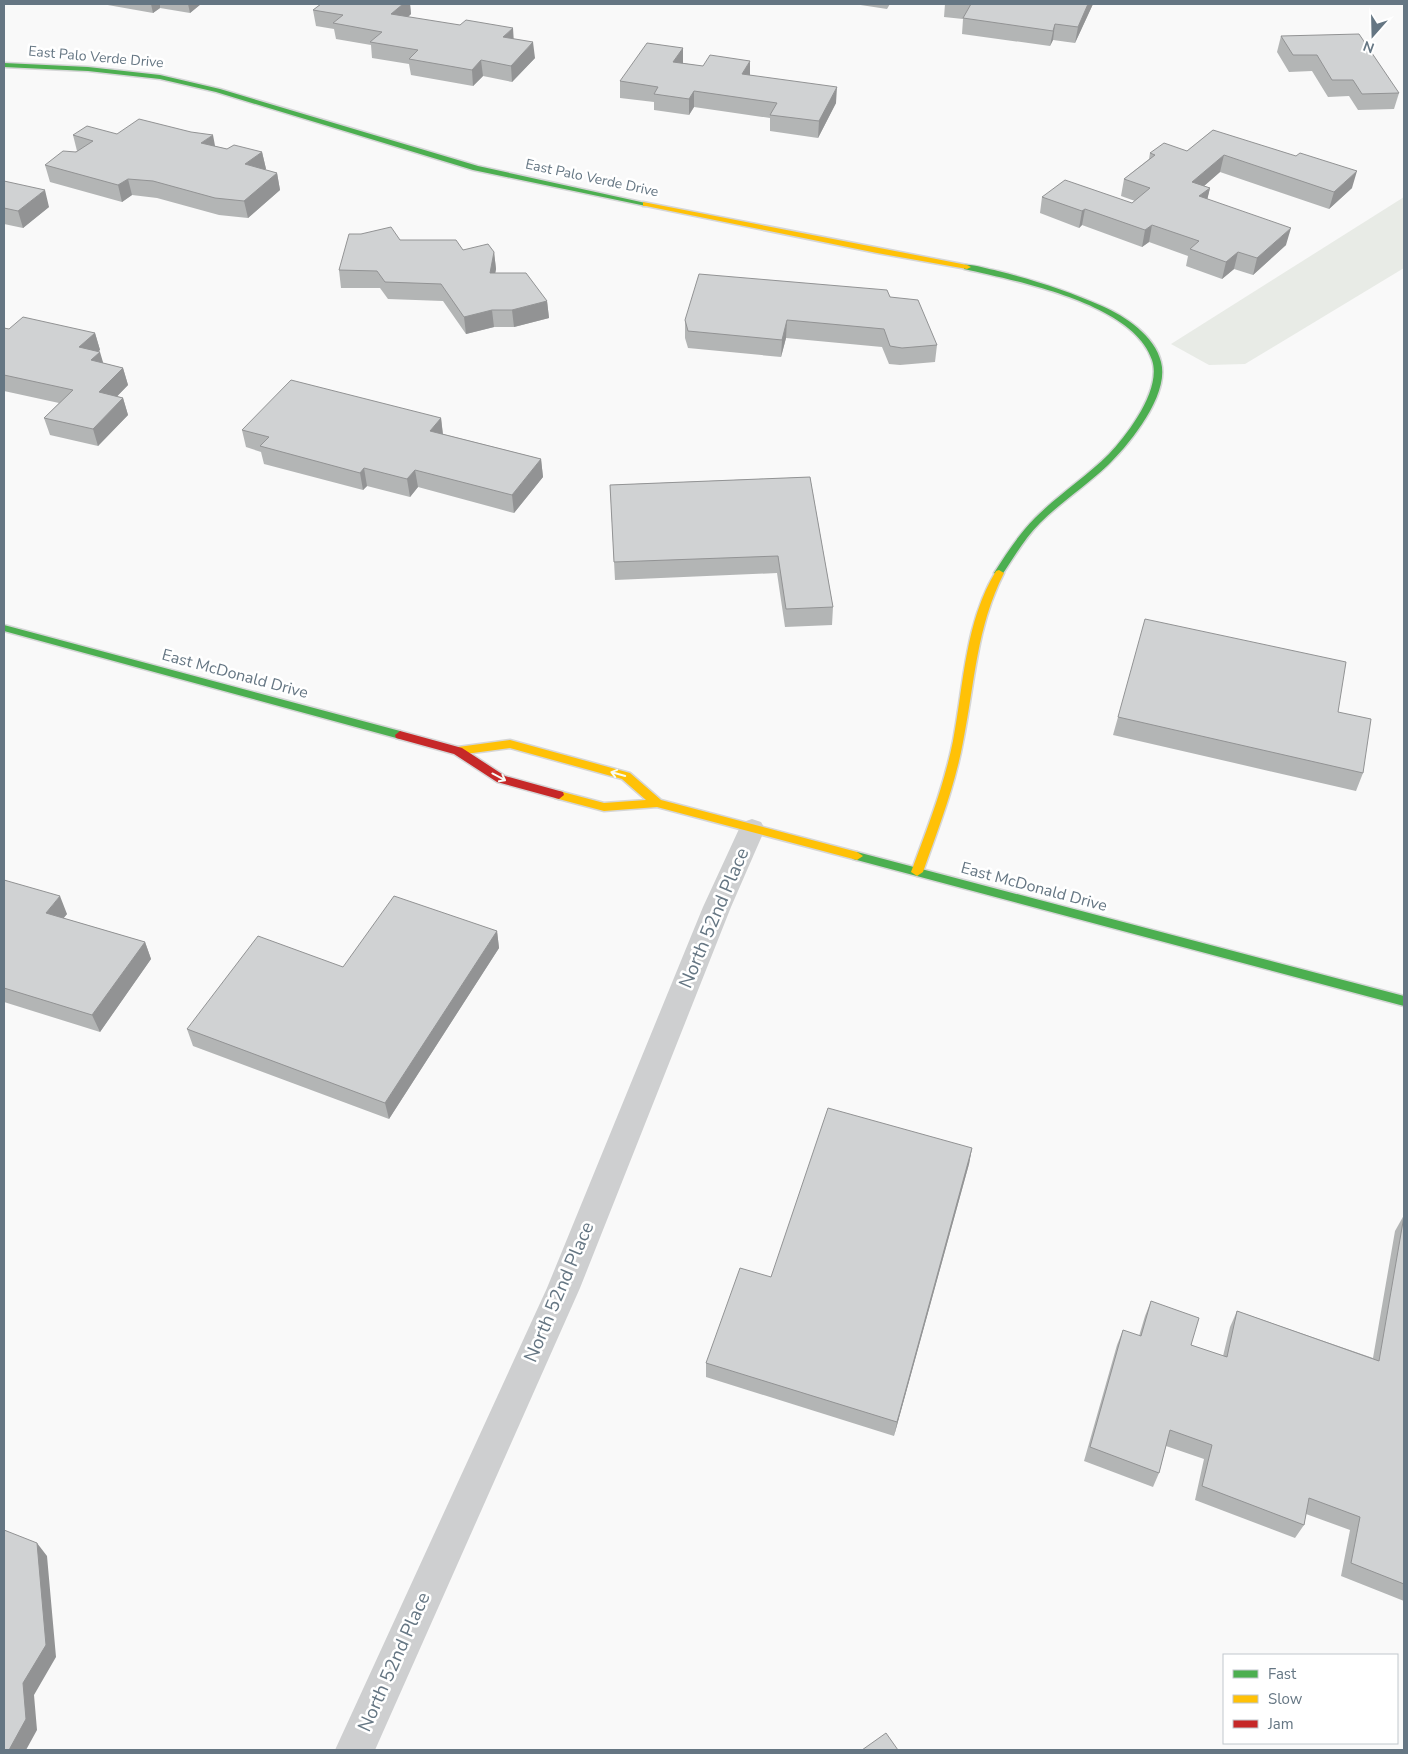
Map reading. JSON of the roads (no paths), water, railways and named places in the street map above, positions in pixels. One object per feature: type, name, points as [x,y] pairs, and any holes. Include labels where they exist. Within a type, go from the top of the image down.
[{"type":"street","name":"East Palo Verde Drive","points":[[4,65],[88,68],[160,77],[218,90],[476,168],[902,256],[1011,275],[1075,296],[1106,312],[1144,338],[1157,357],[1159,372],[1156,390],[1136,426],[1114,455],[1052,507],[1019,542],[991,588],[978,629],[967,678],[960,728],[940,806],[918,872]]},
{"type":"street","name":"East McDonald Drive","points":[[4,628],[458,751],[501,779],[604,807],[657,803],[1404,1001]]},
{"type":"street","name":"East McDonald Drive","points":[[458,751],[510,744],[626,776],[657,803]]},
{"type":"street","name":"North 52nd Place","points":[[355,1750],[563,1288],[717,907],[752,829]]}]
